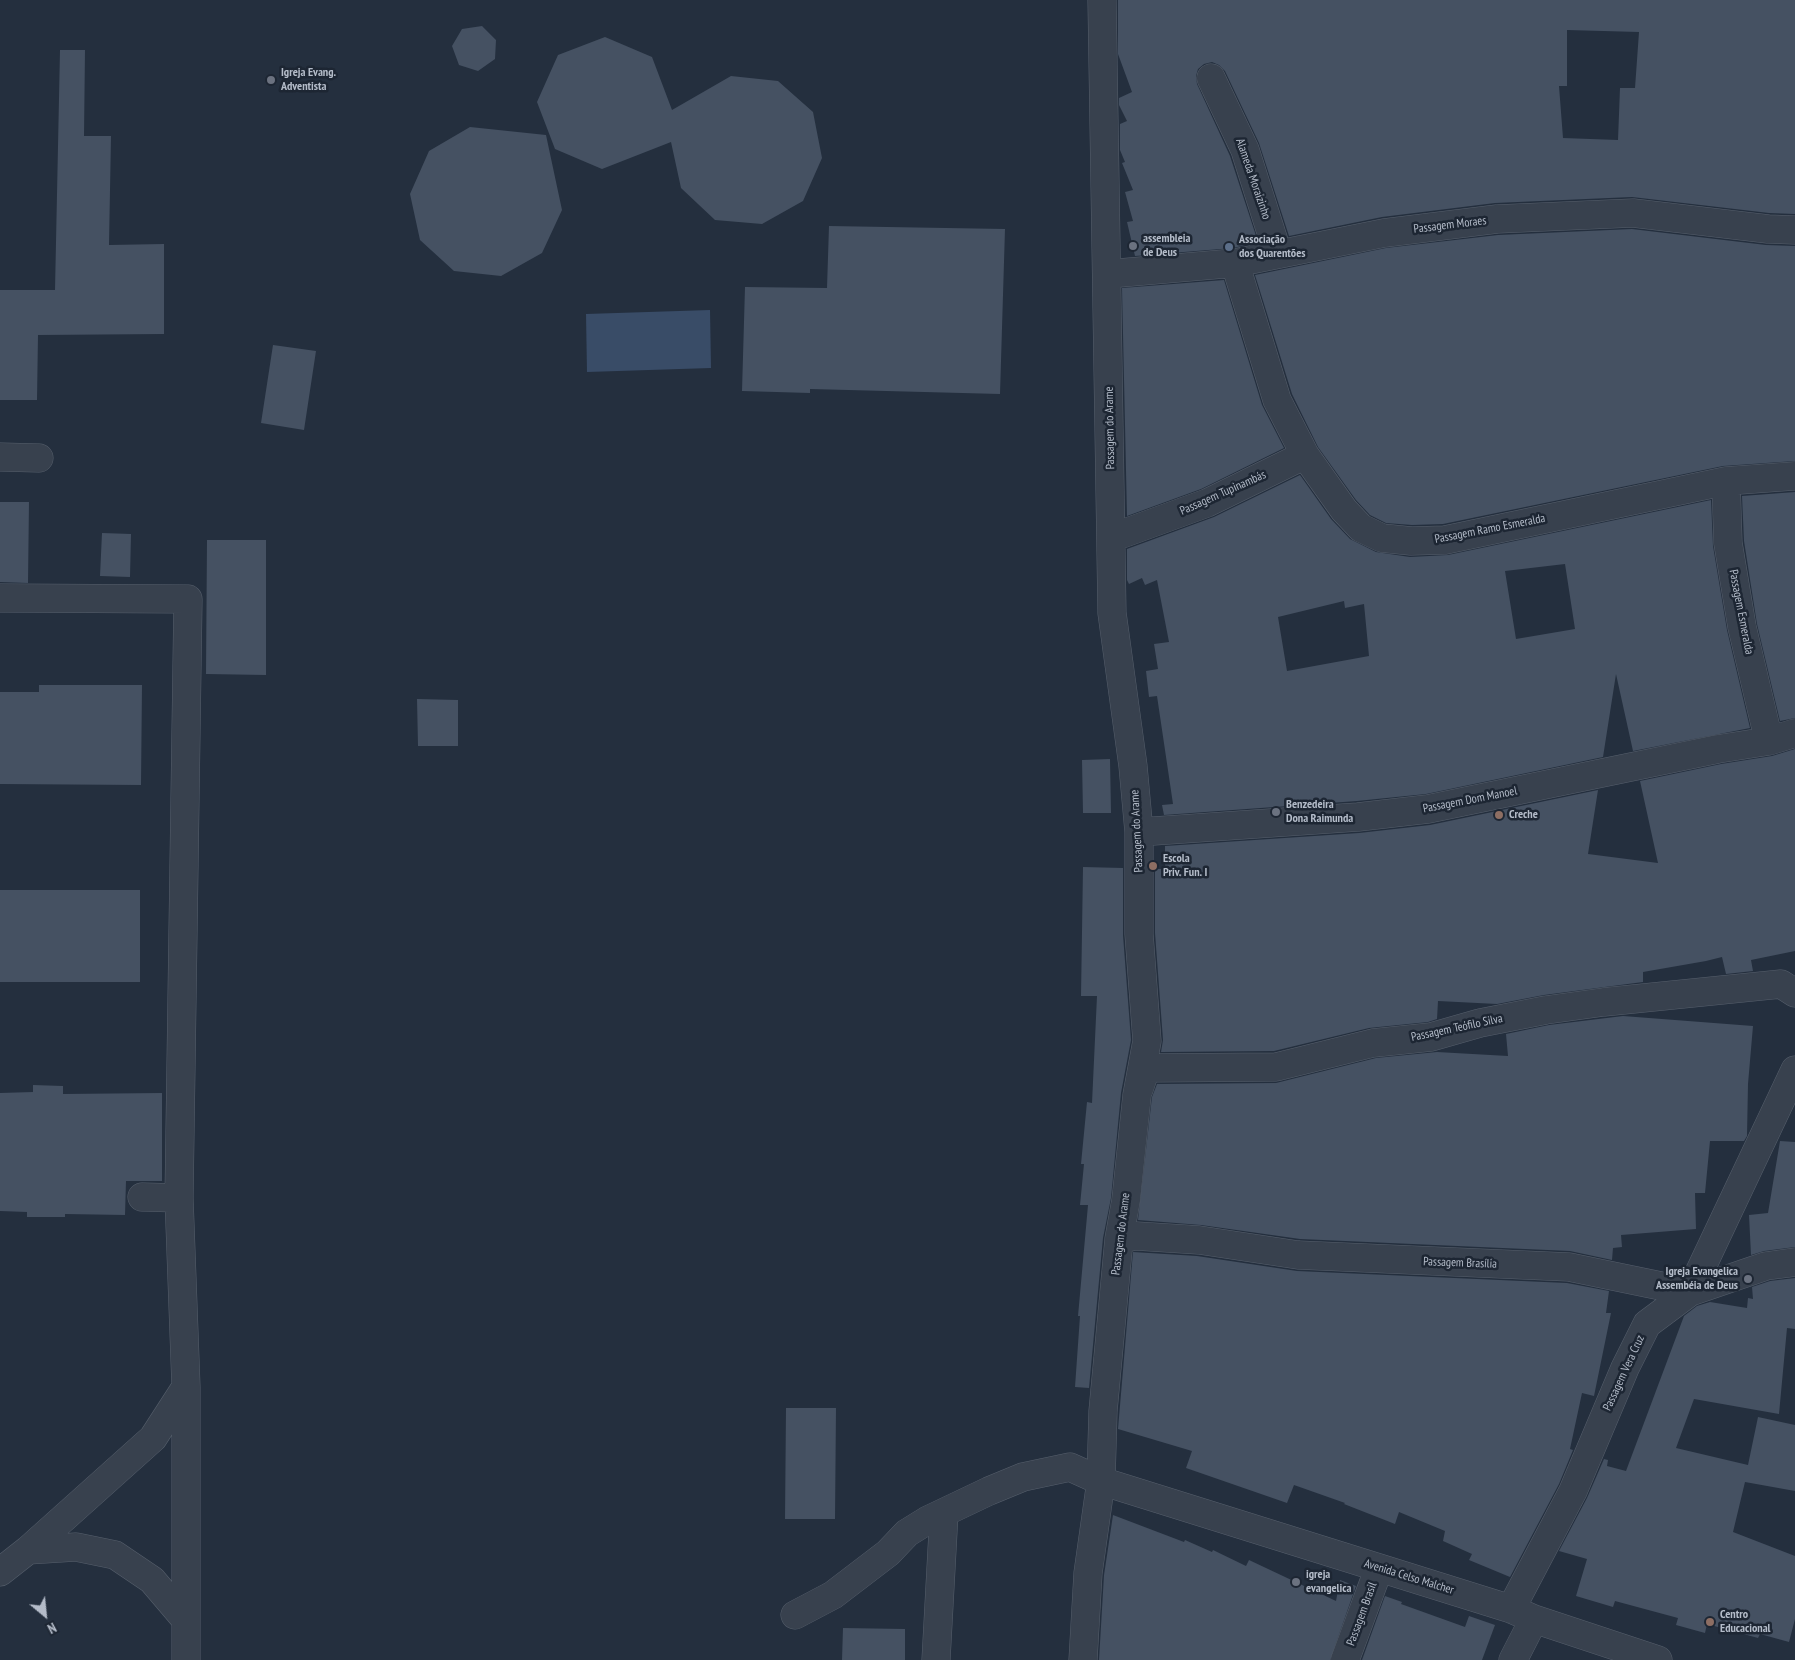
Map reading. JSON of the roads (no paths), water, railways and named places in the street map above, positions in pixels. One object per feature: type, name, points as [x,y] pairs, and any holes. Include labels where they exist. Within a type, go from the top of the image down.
[{"type":"street","name":"Passagem do Arame","points":[[1083,1660],[1088,1573],[1101,1481],[1103,1411],[1119,1240],[1126,1200],[1137,1095],[1147,1042],[1139,934],[1139,832],[1133,766],[1112,613],[1102,0]]},
{"type":"street","name":"Alameda Moraizinho","points":[[1211,78],[1245,150],[1278,254]]},
{"type":"street","name":"Passagem Moraes","points":[[1107,274],[1235,263],[1384,233],[1497,219],[1633,213],[1768,229],[1795,230]]},
{"type":"street","name":"Passagem Ramo Esmeralda","points":[[1235,263],[1277,400],[1305,455],[1344,510],[1361,528],[1382,538],[1411,541],[1446,540],[1726,481],[1795,476]]},
{"type":"street","name":"Passagem Tupinambás","points":[[1111,538],[1206,503],[1305,455]]},
{"type":"street","points":[[0,457],[38,458]]},
{"type":"street","name":"Passagem Esmeralda","points":[[1726,481],[1728,543],[1742,627],[1769,741]]},
{"type":"street","points":[[0,598],[188,598],[179,1198],[186,1387],[186,1660]]},
{"type":"street","name":"Passagem Dom Manoel","points":[[1139,832],[1358,817],[1428,809],[1718,749],[1769,741],[1795,733]]},
{"type":"street","name":"Passagem Teófilo Silva","points":[[1137,1095],[1146,1068],[1276,1068],[1373,1043],[1431,1037],[1480,1023],[1594,1003],[1781,984],[1795,994]]},
{"type":"street","name":"Passagem Vera Cruz","points":[[1513,1660],[1522,1614],[1625,1368],[1647,1324],[1690,1292],[1795,1070]]},
{"type":"street","points":[[142,1197],[179,1198]]},
{"type":"street","name":"Passagem Brasília","points":[[1119,1240],[1136,1236],[1199,1240],[1298,1255],[1569,1267],[1690,1292]]},
{"type":"street","points":[[1690,1292],[1766,1266],[1795,1262]]},
{"type":"street","points":[[0,1572],[28,1550],[153,1438],[186,1387]]},
{"type":"street","name":"Avenida Celso Malcher","points":[[795,1615],[834,1595],[888,1553],[907,1533],[928,1520],[1023,1477],[1070,1467],[1101,1481],[1379,1568],[1658,1660]]},
{"type":"street","points":[[936,1660],[944,1513]]},
{"type":"street","points":[[28,1550],[76,1547],[115,1555],[152,1580],[186,1620]]},
{"type":"street","name":"Passagem Brasil","points":[[1345,1660],[1379,1568]]},
{"type":"water","points":[[710,310],[711,368],[587,372],[586,314]]},
{"type":"place","name":"Igreja Evang. Adventista","points":[[271,80]]},
{"type":"place","name":"assembleia de Deus","points":[[1133,246]]},
{"type":"place","name":"Associação dos Quarentões","points":[[1229,247]]},
{"type":"place","name":"Benzedeira Dona Raimunda","points":[[1276,812]]},
{"type":"place","name":"Creche","points":[[1499,815]]},
{"type":"place","name":"Escola Priv. Fun. I","points":[[1153,866]]},
{"type":"place","name":"Igreja Evangelica Assembéia de Deus","points":[[1748,1279]]},
{"type":"place","name":"igreja evangelica","points":[[1296,1582]]},
{"type":"place","name":"Centro Educacional","points":[[1710,1622]]}]
